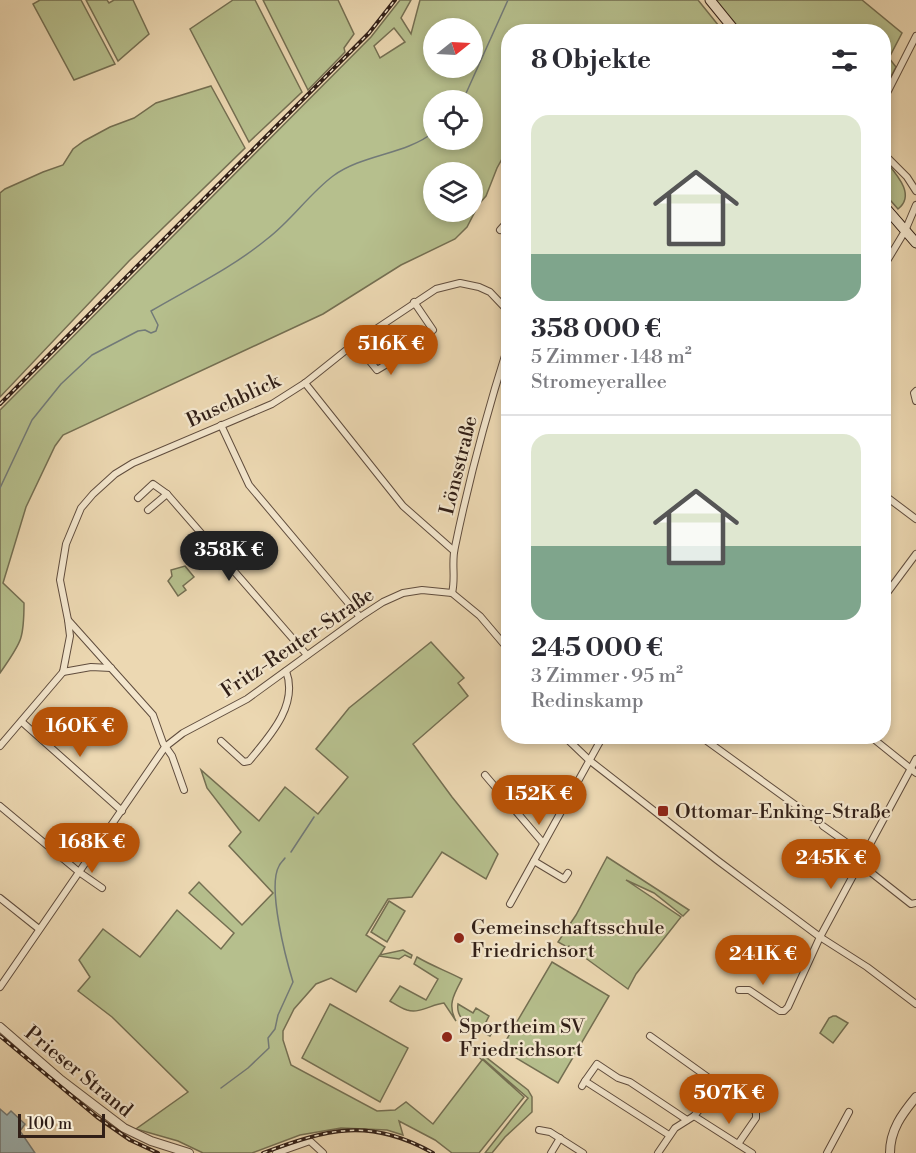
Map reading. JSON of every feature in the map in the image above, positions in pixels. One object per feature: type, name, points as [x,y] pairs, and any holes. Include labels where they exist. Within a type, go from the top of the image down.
[{"type":"main road","points":[[710,0],[730,24]]},
{"type":"main road","points":[[891,214],[916,243]]},
{"type":"street","points":[[891,85],[916,36]]},
{"type":"street","points":[[891,161],[907,177],[916,191]]},
{"type":"street","points":[[891,253],[905,231],[916,205]]},
{"type":"street","name":"Buschblick","points":[[63,672],[70,636],[60,569],[73,524],[81,508],[115,474],[133,463],[272,404],[305,383],[414,302],[436,290],[460,283],[490,292],[501,304]]},
{"type":"street","points":[[356,343],[377,370],[392,362],[433,330],[414,302]]},
{"type":"street","name":"Lönsstraße","points":[[452,593],[455,581],[454,551],[475,459],[501,370]]},
{"type":"street","points":[[305,383],[404,506],[454,551]]},
{"type":"street","points":[[916,391],[914,393],[916,401]]},
{"type":"street","points":[[220,425],[249,485],[360,617]]},
{"type":"street","points":[[138,498],[153,484],[167,494],[307,655]]},
{"type":"street","points":[[148,510],[167,494]]},
{"type":"street","points":[[891,500],[916,519]]},
{"type":"street","points":[[891,588],[916,554]]},
{"type":"street","name":"Fritz-Reuter-Straße","points":[[0,987],[165,747],[183,733],[247,699],[383,602],[403,593],[422,590],[452,593]]},
{"type":"street","points":[[452,593],[480,616],[501,641]]},
{"type":"street","points":[[68,620],[153,715],[165,747],[172,756],[184,790]]},
{"type":"street","points":[[0,746],[63,672],[92,667],[111,668]]},
{"type":"street","points":[[221,741],[244,762],[249,761],[270,735],[285,708],[290,694],[290,682],[286,671]]},
{"type":"street","points":[[22,722],[122,811]]},
{"type":"street","points":[[572,744],[589,760],[820,937],[867,967],[916,1004]]},
{"type":"street","points":[[510,904],[598,744]]},
{"type":"street","points":[[711,744],[812,817]]},
{"type":"street","points":[[880,744],[913,771]]},
{"type":"street","points":[[739,990],[749,990],[780,1011],[786,1010],[820,937],[859,863],[913,771],[916,759]]},
{"type":"street","points":[[485,775],[543,843]]},
{"type":"street","points":[[0,806],[79,872],[102,888]]},
{"type":"street","points":[[823,826],[864,855]]},
{"type":"street","points":[[534,861],[564,879],[568,873]]},
{"type":"street","points":[[859,863],[911,904],[916,903]]},
{"type":"street","points":[[0,898],[39,929]]},
{"type":"street","name":"Prieser Strand","points":[[0,1027],[61,1080],[124,1128],[151,1141],[189,1153]]},
{"type":"street","points":[[650,1036],[753,1108],[756,1118],[738,1144]]},
{"type":"street","points":[[669,1135],[584,1084],[597,1064],[752,1153]]},
{"type":"street","points":[[658,1153],[669,1135],[690,1118],[720,1086]]},
{"type":"street","points":[[890,1153],[895,1125],[914,1103]]},
{"type":"street","points":[[827,1153],[849,1112]]},
{"type":"street","points":[[539,1130],[550,1132],[584,1153]]},
{"type":"street","points":[[551,1153],[560,1138]]},
{"type":"street","points":[[276,1153],[310,1141],[323,1153]]},
{"type":"green space","points":[[40,0],[81,0],[115,64],[74,80],[33,4]]},
{"type":"green space","points":[[86,0],[107,0],[109,3],[114,0],[133,0],[149,34],[118,61]]},
{"type":"green space","points":[[233,0],[255,0],[302,92],[249,142],[190,29]]},
{"type":"green space","points":[[263,0],[338,0],[354,34],[344,48],[345,52],[308,90]]},
{"type":"green space","points":[[400,0],[411,0],[401,18],[411,34],[420,0],[698,0],[717,24],[501,24],[501,161],[486,196],[483,199],[483,162],[423,162],[423,222],[470,222],[455,239],[401,265],[323,314],[63,435],[55,446],[26,507],[3,583],[24,603],[24,616],[20,641],[0,673],[0,410],[371,37]],"holes":[[[394,28],[405,42],[380,58],[374,46]]]},
{"type":"green space","points":[[715,0],[862,0],[902,33],[891,54],[891,24],[735,24]]},
{"type":"green space","points":[[891,61],[896,67],[891,76]]},
{"type":"green space","points":[[211,86],[245,148],[129,261],[0,397],[0,193],[63,165],[73,149],[84,141],[110,127],[134,118],[156,103]]},
{"type":"green space","points":[[891,168],[905,191],[905,198],[898,209],[891,201]]},
{"type":"green space","points":[[185,566],[194,577],[183,586],[186,590],[178,596],[168,581],[172,576],[171,570]]},
{"type":"green space","points":[[431,642],[464,678],[458,683],[468,696],[413,744],[498,854],[486,879],[442,852],[412,897],[388,899],[366,935],[385,947],[380,955],[403,950],[412,955],[411,958],[405,955],[399,959],[379,956],[356,992],[331,978],[316,984],[294,1009],[283,1031],[283,1040],[291,1065],[377,1111],[395,1110],[406,1102],[433,1124],[482,1060],[479,1057],[483,1055],[528,1090],[532,1097],[532,1112],[505,1137],[492,1153],[485,1153],[528,1098],[483,1059],[524,1097],[479,1153],[452,1153],[435,1140],[399,1121],[403,1135],[387,1130],[341,1128],[300,1135],[252,1153],[203,1153],[178,1141],[136,1129],[188,1092],[112,1017],[78,991],[90,977],[79,960],[103,929],[140,957],[177,910],[221,949],[234,933],[189,893],[199,882],[242,925],[273,893],[229,846],[241,832],[207,788],[201,770],[259,821],[285,787],[318,814],[348,777],[316,749],[349,708]]},
{"type":"green space","points":[[607,857],[689,910],[683,916],[654,893],[626,880],[681,917],[636,974],[628,989],[569,946],[558,942],[576,915]]},
{"type":"green space","points":[[389,901],[405,911],[387,942],[371,932]]},
{"type":"green space","points":[[417,957],[462,979],[452,1005],[456,1021],[444,1003],[412,1011],[390,1001],[400,986],[426,1000],[438,979],[414,964]]},
{"type":"green space","points":[[552,962],[609,996],[558,1083],[501,1049]]},
{"type":"green space","points":[[330,1004],[408,1048],[380,1102],[302,1058]]},
{"type":"green space","points":[[458,1004],[473,1013],[476,1008],[489,1016],[486,1022],[495,1027],[490,1036],[463,1020]]},
{"type":"green space","points":[[833,1016],[848,1023],[833,1043],[820,1033],[829,1018]]},
{"type":"water","points":[[0,1109],[7,1115],[11,1111],[25,1124],[20,1131],[35,1153],[0,1153]]},
{"type":"waterway","points":[[468,90],[508,0]]},
{"type":"waterway","points":[[0,488],[32,420],[61,384],[92,355],[138,331],[145,330],[151,333],[156,331],[158,325],[151,311],[254,249],[276,232],[333,176],[357,163],[423,140]]},
{"type":"waterway","points":[[291,852],[314,817]]},
{"type":"waterway","points":[[221,1088],[248,1068],[269,1048],[268,1038],[275,1029],[278,1015],[293,982],[276,906],[276,876],[279,865],[285,858]]},
{"type":"railway","points":[[0,404],[369,33],[395,0]]},
{"type":"railway","points":[[0,1036],[97,1117],[130,1140],[158,1153]]},
{"type":"railway","points":[[263,1153],[308,1138],[348,1130],[388,1134],[433,1153]]},
{"type":"place","name":"Ottomar-Enking-Straße","points":[[663,811]]},
{"type":"place","name":"Gemeinschaftsschule Friedrichsort","points":[[459,938]]},
{"type":"place","name":"Sportheim SV Friedrichsort","points":[[447,1037]]}]
